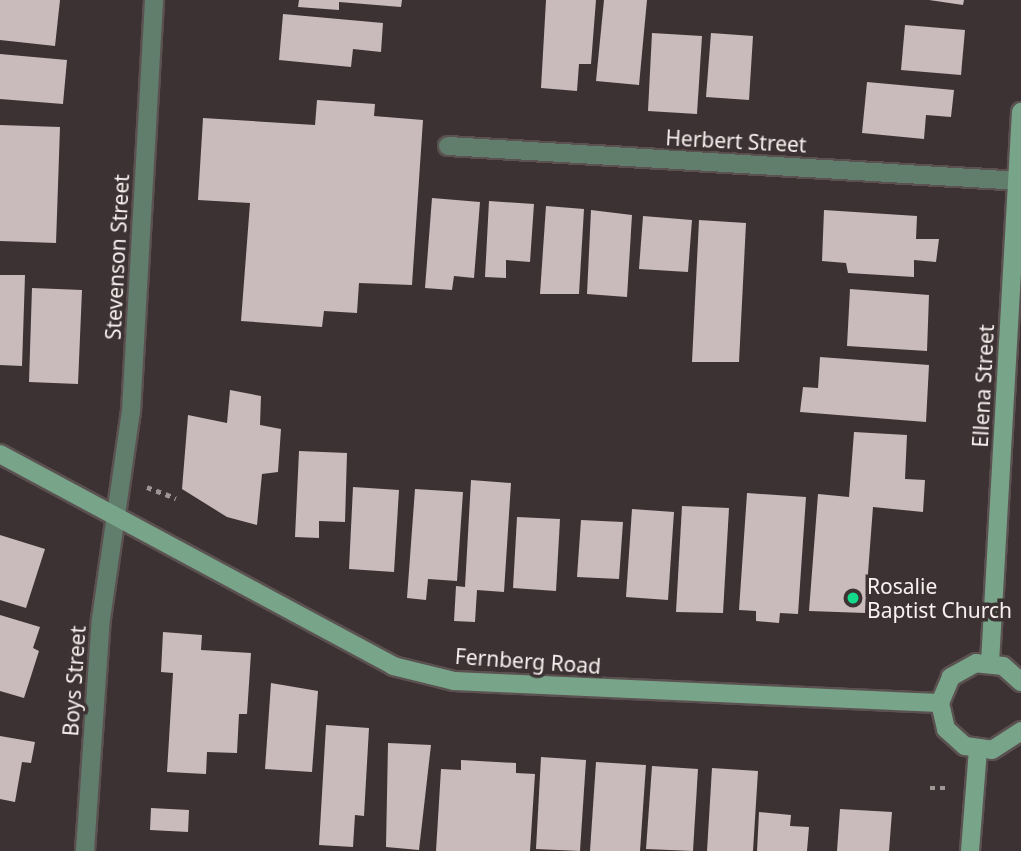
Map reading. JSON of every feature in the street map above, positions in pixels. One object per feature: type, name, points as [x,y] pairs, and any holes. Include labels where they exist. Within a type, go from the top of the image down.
[{"type":"street","name":"Stevenson Street","points":[[117,515],[131,412],[154,0]]},
{"type":"street","name":"Ellena Street","points":[[990,663],[1021,112]]},
{"type":"street","name":"Herbert Street","points":[[448,146],[1019,181]]},
{"type":"street","name":"Fernberg Road","points":[[0,454],[393,666],[454,681],[940,703]]},
{"type":"street","name":"Boys Street","points":[[85,851],[102,619],[117,515]]},
{"type":"street","points":[[1021,682],[1003,666],[990,663],[962,668],[951,677],[940,703],[946,729],[965,746],[978,750],[1006,745],[1021,731]]},
{"type":"street","points":[[970,851],[978,750]]},
{"type":"path","points":[[146,486],[176,498]]},
{"type":"path","points":[[930,788],[953,788]]},
{"type":"building","points":[[0,0],[60,0],[55,46],[0,40]]},
{"type":"building","points":[[299,0],[402,0],[401,7],[339,2],[339,10],[298,7]]},
{"type":"building","points":[[546,0],[596,0],[591,64],[579,64],[577,91],[541,88]]},
{"type":"building","points":[[604,0],[647,0],[639,85],[596,81]]},
{"type":"building","points":[[929,0],[964,0],[963,5]]},
{"type":"building","points":[[283,14],[383,23],[381,52],[353,49],[351,67],[279,60]]},
{"type":"building","points":[[905,25],[965,30],[961,75],[901,70]]},
{"type":"building","points":[[652,33],[702,36],[697,114],[648,111]]},
{"type":"building","points":[[711,33],[753,36],[749,100],[706,97]]},
{"type":"building","points":[[0,54],[67,60],[63,104],[0,99]]},
{"type":"building","points":[[867,82],[954,90],[951,117],[926,115],[924,139],[862,133]]},
{"type":"building","points":[[317,100],[375,104],[374,116],[423,120],[412,285],[359,283],[357,313],[324,311],[322,327],[241,321],[250,203],[198,200],[203,118],[315,125]]},
{"type":"building","points":[[0,125],[60,127],[56,243],[0,241]]},
{"type":"building","points":[[432,198],[480,202],[474,278],[454,276],[452,290],[425,288]]},
{"type":"building","points":[[489,201],[534,204],[530,262],[506,260],[506,278],[485,277]]},
{"type":"building","points":[[546,206],[584,209],[579,294],[540,294]]},
{"type":"building","points":[[591,210],[632,215],[627,297],[587,294]]},
{"type":"building","points":[[824,210],[917,216],[916,239],[939,239],[936,262],[914,260],[914,277],[848,273],[846,263],[822,261]]},
{"type":"building","points":[[643,216],[692,220],[688,272],[639,269]]},
{"type":"building","points":[[699,220],[746,223],[739,362],[692,362]]},
{"type":"building","points":[[0,275],[25,275],[22,366],[0,365]]},
{"type":"building","points":[[32,288],[82,290],[78,384],[29,382]]},
{"type":"building","points":[[850,289],[929,295],[927,351],[847,346]]},
{"type":"building","points":[[820,357],[929,365],[926,422],[800,412],[803,387],[818,388]]},
{"type":"building","points":[[230,390],[261,396],[260,425],[281,429],[278,472],[262,474],[257,525],[227,517],[182,489],[188,415],[227,423]]},
{"type":"building","points":[[854,432],[907,435],[905,479],[925,480],[923,512],[873,507],[865,613],[809,611],[818,494],[849,497]]},
{"type":"building","points":[[299,451],[347,453],[345,522],[319,521],[319,538],[295,537]]},
{"type":"building","points":[[471,480],[511,483],[504,592],[477,590],[475,622],[454,621],[456,586],[465,587]]},
{"type":"building","points":[[353,487],[399,490],[394,572],[349,569]]},
{"type":"building","points":[[415,489],[463,492],[457,581],[428,579],[426,600],[407,598]]},
{"type":"building","points":[[747,493],[806,497],[798,614],[780,613],[779,623],[756,621],[756,611],[739,610]]},
{"type":"building","points":[[682,506],[729,508],[723,613],[676,612]]},
{"type":"building","points":[[632,509],[674,512],[668,600],[626,597]]},
{"type":"building","points":[[517,517],[560,519],[556,591],[513,588]]},
{"type":"building","points":[[581,520],[623,522],[619,579],[577,577]]},
{"type":"building","points":[[0,535],[45,549],[26,608],[0,600]]},
{"type":"building","points":[[0,615],[40,627],[33,648],[39,651],[24,698],[0,691]]},
{"type":"building","points":[[163,632],[202,635],[201,650],[251,653],[247,714],[239,714],[237,753],[207,752],[206,774],[167,772],[173,673],[161,672]]},
{"type":"building","points":[[271,683],[318,691],[312,772],[265,769]]},
{"type":"building","points":[[326,725],[369,728],[364,816],[355,815],[353,847],[319,845]]},
{"type":"building","points":[[0,736],[35,742],[31,763],[22,762],[15,802],[0,799]]},
{"type":"building","points":[[388,743],[431,745],[419,850],[386,847]]},
{"type":"building","points":[[541,757],[586,760],[580,851],[536,849]]},
{"type":"building","points":[[461,760],[516,763],[516,773],[535,774],[530,851],[436,851],[441,769],[461,770]]},
{"type":"building","points":[[596,762],[646,765],[640,851],[590,851]]},
{"type":"building","points":[[652,766],[698,769],[693,851],[646,849]]},
{"type":"building","points":[[712,768],[758,771],[753,851],[707,851]]},
{"type":"building","points":[[151,808],[189,810],[188,832],[150,830]]},
{"type":"building","points":[[840,809],[892,812],[889,851],[837,851]]},
{"type":"building","points":[[759,812],[791,815],[790,826],[809,827],[807,851],[757,851]]},
{"type":"place","name":"Rosalie Baptist Church","points":[[853,598]]}]
